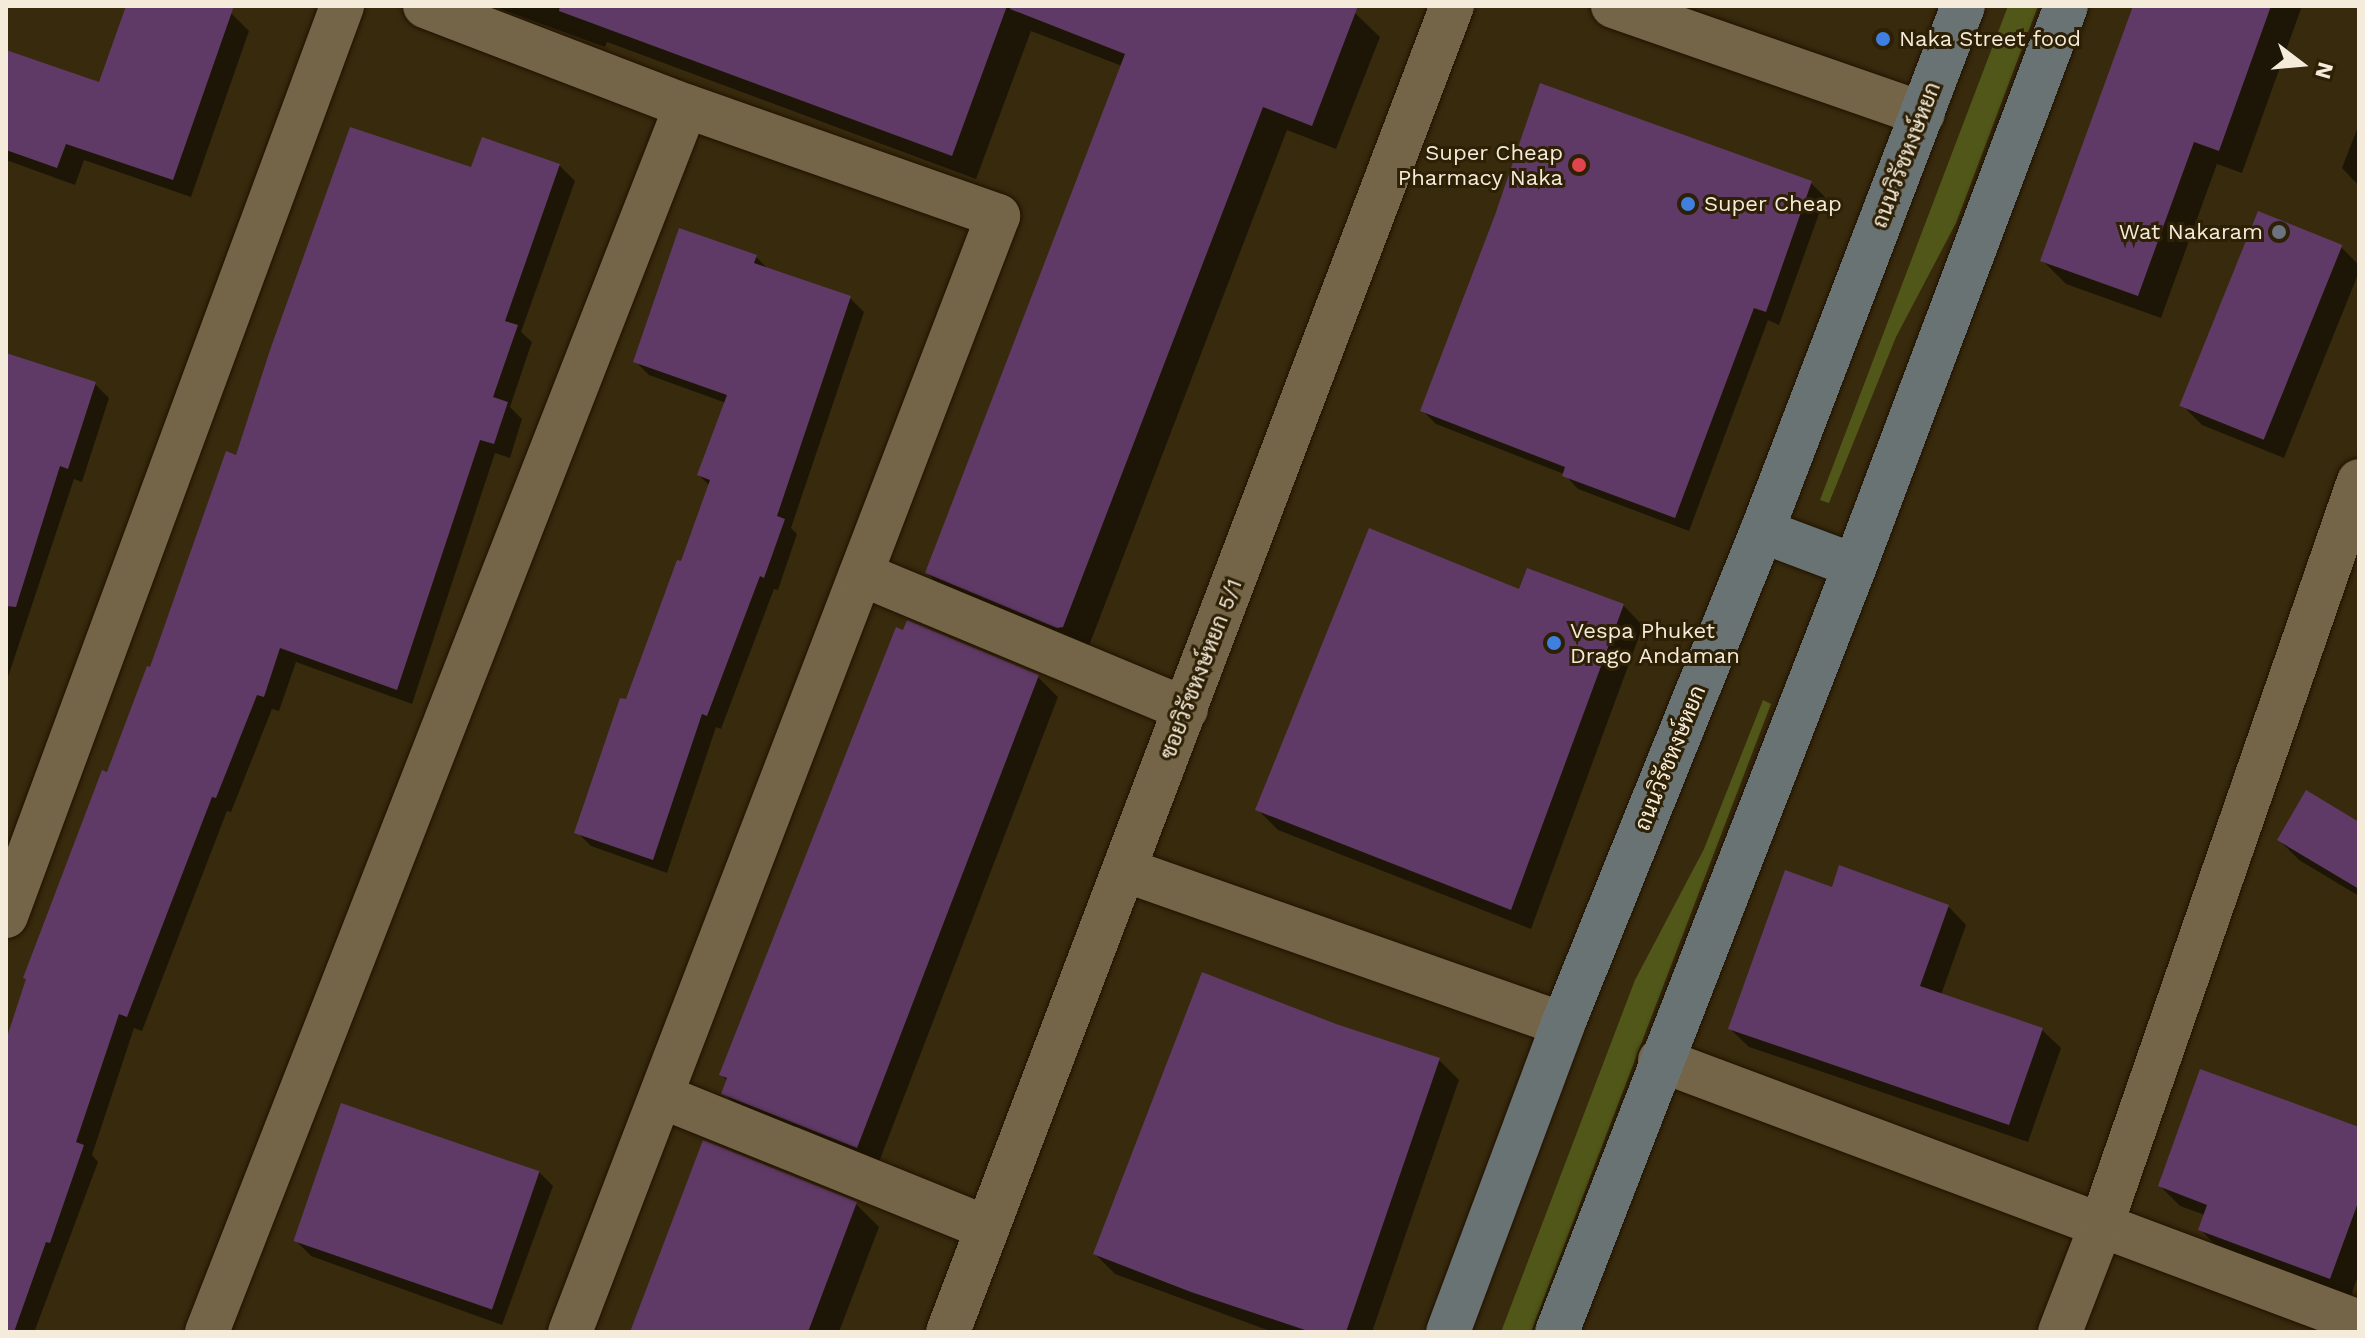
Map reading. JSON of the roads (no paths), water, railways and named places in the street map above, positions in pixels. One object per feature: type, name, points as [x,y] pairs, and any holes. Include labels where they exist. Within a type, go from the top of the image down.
[{"type":"main road","name":"ถนนวิรัชหงษ์หยก","points":[[1448,1332],[1563,1024],[1762,531],[1963,6]]},
{"type":"main road","points":[[1557,1332],[1660,1060],[1855,566],[2066,6]]},
{"type":"main road","points":[[1762,531],[1855,566]]},
{"type":"street","points":[[6,916],[342,6]]},
{"type":"street","points":[[425,6],[686,106],[998,216],[663,1097],[570,1332]]},
{"type":"street","name":"ซอยวิรัชหงษ์หยก 5/1","points":[[948,1332],[1452,6]]},
{"type":"street","points":[[1613,6],[1923,114]]},
{"type":"street","points":[[207,1332],[686,106]]},
{"type":"street","points":[[2060,1332],[2102,1223],[2356,498]]},
{"type":"street","points":[[861,574],[1186,709]]},
{"type":"street","points":[[1125,870],[1563,1024]]},
{"type":"street","points":[[1660,1060],[2102,1223],[2359,1322]]},
{"type":"street","points":[[663,1097],[988,1228]]},
{"type":"place","name":"Naka Street food","points":[[1883,39]]},
{"type":"place","name":"Super Cheap Pharmacy Naka","points":[[1579,165]]},
{"type":"place","name":"Super Cheap","points":[[1688,204]]},
{"type":"place","name":"Wat Nakaram","points":[[2279,232]]},
{"type":"place","name":"Vespa Phuket Drago Andaman","points":[[1554,643]]}]
